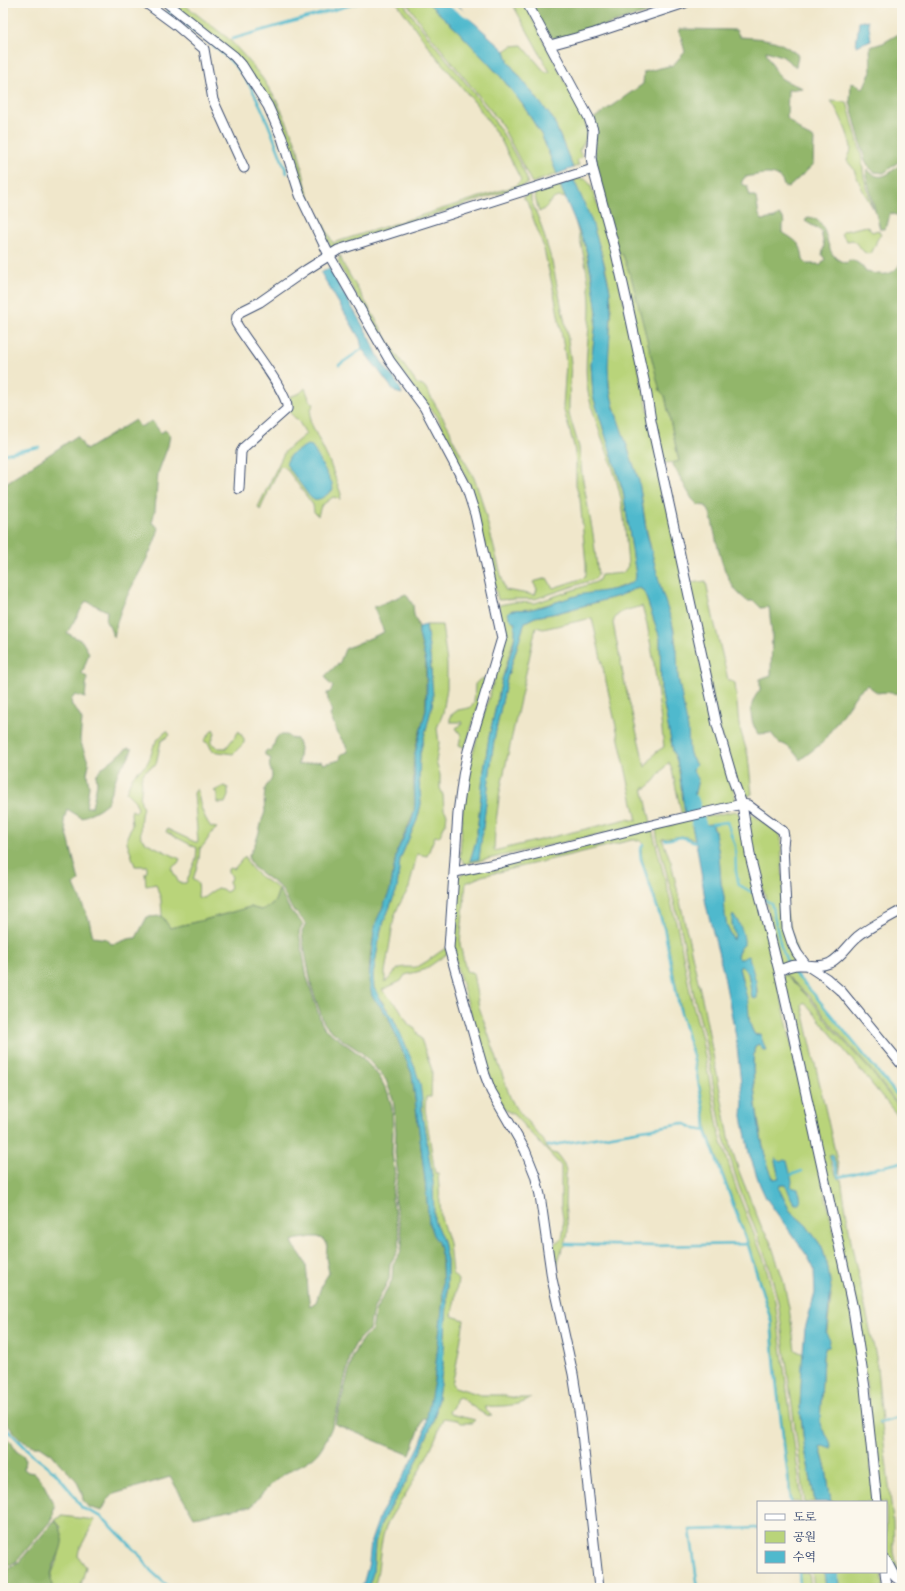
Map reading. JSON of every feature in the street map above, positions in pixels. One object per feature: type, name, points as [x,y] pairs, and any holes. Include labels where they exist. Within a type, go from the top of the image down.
[{"type":"street","points":[[167,3],[234,56],[268,106],[282,138],[300,195],[329,255],[390,361],[424,407],[466,486],[475,514],[502,638],[468,751],[463,776],[458,813],[463,871],[449,931],[449,948],[485,1075],[491,1091],[525,1150],[535,1175],[540,1195],[552,1279],[573,1374],[581,1424],[599,1588]]},
{"type":"street","points":[[527,3],[589,118],[593,130],[591,157],[593,169],[614,246],[628,306],[717,725],[734,783],[742,804],[751,860],[786,967],[853,1309],[865,1388],[877,1501]]},
{"type":"street","points":[[550,45],[594,33],[685,3]]},
{"type":"street","points":[[147,4],[176,25],[204,49],[213,100],[244,168]]},
{"type":"street","points":[[239,489],[241,452],[244,447],[287,409],[288,406],[282,392],[239,330],[236,323],[237,316],[240,312],[260,302],[338,250],[593,169]]},
{"type":"street","points":[[463,871],[742,804],[748,805],[757,810],[782,831],[784,837],[783,846],[787,928],[794,947],[806,965],[826,978],[842,992],[902,1065]]},
{"type":"street","points":[[786,967],[806,965],[821,966],[832,962],[858,937],[871,927],[902,910]]},
{"type":"street","points":[[887,1562],[894,1577],[900,1584]]},
{"type":"street","points":[[885,1573],[887,1588]]},
{"type":"green space","points":[[169,3],[182,3],[229,39],[263,79],[278,103],[293,136],[298,150],[308,195],[333,243],[515,186],[521,180],[501,140],[476,104],[431,50],[397,3],[403,3],[489,114],[514,153],[524,172],[528,184],[331,248],[301,188],[289,145],[253,77]]},
{"type":"green space","points":[[407,3],[428,3],[458,31],[501,77],[523,105],[542,136],[557,174],[532,183],[500,122],[424,28]]},
{"type":"green space","points":[[512,3],[524,3],[584,118],[586,135],[584,143],[579,150],[582,157],[577,160],[579,165],[573,168],[553,119],[509,63],[505,51],[512,46],[522,45],[545,72],[550,72]]},
{"type":"green space","points":[[531,3],[679,3],[557,40],[548,34],[544,29]]},
{"type":"green space","points":[[679,29],[736,30],[740,37],[771,40],[784,45],[798,55],[796,67],[782,56],[766,51],[772,64],[782,79],[803,88],[788,90],[787,118],[804,134],[814,139],[813,165],[788,188],[784,186],[782,180],[774,175],[762,174],[745,177],[742,184],[747,186],[750,196],[755,196],[759,215],[762,220],[775,218],[779,215],[783,218],[784,223],[782,225],[782,232],[800,246],[803,260],[807,264],[818,264],[820,266],[825,259],[822,255],[824,246],[821,231],[805,221],[808,217],[816,219],[821,224],[825,231],[832,254],[838,260],[847,263],[849,260],[857,262],[866,272],[877,274],[891,273],[902,261],[902,694],[884,692],[878,693],[867,685],[859,691],[822,743],[800,760],[788,747],[779,743],[771,733],[758,734],[755,729],[751,712],[753,700],[760,690],[760,679],[771,675],[772,635],[769,607],[761,608],[754,601],[747,601],[734,588],[722,562],[710,513],[706,506],[698,505],[692,499],[672,463],[679,461],[665,396],[660,391],[632,280],[623,255],[618,252],[597,179],[593,119],[643,84],[644,72],[673,65],[685,52]]},
{"type":"green space","points":[[902,32],[902,159],[884,173],[874,172],[865,160],[850,102],[851,83],[858,85],[863,89],[871,71],[870,47],[883,43]]},
{"type":"green space","points":[[831,101],[847,102],[861,153],[864,177],[873,208],[862,189],[853,168],[847,161],[851,150],[850,143],[840,116]]},
{"type":"green space","points":[[902,163],[902,217],[890,213],[887,226],[884,229],[880,229],[866,176],[867,169],[877,176],[881,176],[889,173]]},
{"type":"green space","points":[[573,178],[585,179],[590,184],[604,222],[617,272],[736,800],[735,802],[701,811],[694,797],[698,779],[693,771],[694,761],[689,750],[688,733],[678,678],[674,630],[655,567],[636,472],[618,420],[608,378],[611,302],[606,270],[597,239]]},
{"type":"green space","points":[[559,183],[566,198],[560,197],[553,199],[543,210],[539,212],[534,193],[536,190]]},
{"type":"green space","points":[[531,193],[531,200],[541,225],[552,262],[567,332],[571,363],[569,414],[579,447],[598,575],[595,579],[535,599],[498,600],[471,489],[437,416],[411,385],[393,359],[338,263],[340,255],[343,264],[396,354],[417,384],[425,387],[450,430],[452,438],[474,478],[481,498],[505,590],[535,595],[537,589],[533,582],[547,578],[553,588],[584,578],[586,574],[586,565],[580,499],[576,486],[576,462],[574,446],[563,407],[566,364],[565,354],[554,293],[543,245],[527,202],[523,197]]},
{"type":"green space","points":[[574,217],[585,245],[596,300],[597,313],[591,364],[593,396],[623,491],[636,580],[615,589],[577,596],[532,609],[512,610],[515,635],[502,680],[489,737],[476,841],[470,861],[479,858],[494,740],[507,678],[525,622],[535,617],[557,613],[619,596],[639,588],[643,590],[645,594],[660,638],[661,690],[673,751],[679,771],[685,815],[682,816],[669,762],[647,788],[643,788],[651,823],[465,864],[460,857],[463,804],[472,756],[500,659],[499,605],[515,602],[535,603],[596,582],[599,580],[601,575],[623,573],[628,566],[624,518],[619,490],[588,392],[586,370],[590,304],[585,260]],"holes":[[[642,606],[654,663],[664,747],[656,752],[645,767],[624,680],[613,623],[617,615],[620,613]],[[592,618],[637,821],[627,819],[494,851],[500,791],[536,627],[543,629]]]},
{"type":"green space","points":[[867,226],[872,232],[878,230],[881,235],[873,250],[868,254],[864,252],[853,240],[847,241],[841,234],[844,231]]},
{"type":"green space","points":[[618,252],[623,255],[632,280],[660,390],[665,396],[679,462],[663,463]]},
{"type":"green space","points":[[305,388],[310,401],[314,404],[311,409],[310,421],[330,463],[341,494],[340,499],[333,497],[321,506],[318,516],[314,512],[313,505],[285,467],[280,466],[260,510],[258,507],[285,451],[306,434],[299,422],[289,412],[292,404],[289,397],[300,393]]},
{"type":"green space","points":[[135,420],[140,427],[152,421],[161,433],[165,430],[170,435],[168,446],[158,473],[155,510],[152,523],[159,528],[148,556],[122,609],[114,638],[106,622],[107,611],[86,601],[67,633],[82,641],[89,653],[82,674],[87,677],[85,698],[75,695],[71,700],[72,706],[82,720],[80,740],[89,764],[87,773],[89,787],[86,807],[92,807],[97,783],[96,775],[103,767],[128,748],[132,749],[129,757],[119,770],[107,803],[82,818],[67,809],[64,821],[79,881],[74,885],[89,920],[93,937],[107,939],[111,944],[136,938],[147,917],[162,916],[170,928],[250,907],[261,910],[268,907],[275,901],[279,889],[290,910],[303,924],[299,932],[307,977],[321,1022],[325,1029],[359,1054],[379,1076],[388,1093],[392,1108],[392,1153],[395,1175],[392,1198],[400,1237],[399,1246],[390,1264],[389,1279],[373,1310],[369,1330],[353,1348],[337,1410],[327,1438],[315,1456],[276,1480],[251,1507],[244,1507],[194,1517],[170,1477],[114,1494],[107,1501],[102,1511],[88,1507],[83,1500],[82,1493],[76,1480],[52,1454],[40,1446],[34,1446],[23,1441],[3,1418],[3,485],[77,436],[86,450]],"holes":[[[318,1237],[325,1240],[327,1245],[326,1258],[329,1273],[322,1284],[316,1302],[310,1306],[306,1266],[292,1241],[297,1239]]]},
{"type":"green space","points":[[706,581],[728,680],[735,683],[739,725],[748,756],[752,794],[745,798],[736,781],[719,725],[690,583]]},
{"type":"green space","points":[[406,594],[413,605],[414,615],[419,627],[419,634],[426,662],[426,710],[416,746],[413,769],[415,803],[414,813],[397,851],[390,891],[377,920],[371,950],[369,971],[378,1004],[388,1016],[412,1074],[429,1223],[433,1235],[438,1242],[442,1257],[443,1300],[434,1381],[428,1419],[423,1419],[410,1455],[335,1424],[353,1356],[364,1337],[372,1331],[375,1311],[392,1280],[393,1264],[400,1253],[402,1246],[402,1237],[394,1198],[398,1174],[395,1153],[396,1132],[393,1099],[386,1080],[381,1074],[361,1052],[340,1038],[327,1027],[323,1021],[312,988],[303,942],[302,932],[306,923],[292,909],[281,888],[253,867],[248,857],[253,848],[265,812],[265,789],[272,778],[269,764],[271,759],[265,755],[265,752],[267,750],[271,751],[277,737],[287,735],[290,738],[297,739],[300,748],[298,765],[321,761],[323,764],[340,760],[341,754],[348,752],[330,715],[332,712],[327,693],[330,692],[333,687],[325,676],[340,662],[345,649],[384,632],[374,607]]},
{"type":"green space","points":[[426,625],[442,625],[447,663],[447,688],[443,713],[437,728],[439,743],[436,762],[440,775],[440,788],[443,795],[444,809],[447,814],[446,823],[439,837],[435,836],[427,856],[417,854],[409,888],[398,907],[394,918],[385,972],[385,982],[398,969],[403,967],[419,966],[446,948],[447,954],[424,970],[405,975],[401,981],[382,990],[398,1006],[409,1025],[415,1029],[421,1039],[432,1070],[431,1097],[426,1097],[425,1109],[435,1173],[438,1173],[441,1218],[449,1243],[452,1273],[458,1280],[452,1316],[464,1320],[452,1384],[455,1387],[481,1395],[531,1398],[522,1403],[503,1406],[486,1406],[486,1410],[492,1416],[480,1412],[460,1397],[455,1399],[454,1405],[449,1412],[450,1414],[475,1420],[472,1423],[460,1423],[457,1420],[443,1418],[426,1459],[385,1528],[374,1588],[368,1588],[373,1573],[375,1543],[381,1524],[412,1472],[436,1411],[443,1364],[447,1304],[447,1261],[443,1241],[434,1220],[433,1182],[422,1114],[422,1100],[393,1018],[374,989],[373,975],[381,929],[397,889],[400,859],[417,820],[421,804],[419,779],[420,753],[433,697]]},
{"type":"green space","points":[[487,678],[465,748],[459,745],[461,735],[456,728],[462,724],[462,722],[450,722],[450,716],[458,710],[469,708],[474,703],[475,684],[479,680]]},
{"type":"green space","points":[[213,729],[215,733],[211,743],[218,748],[226,748],[239,731],[244,739],[244,743],[233,754],[212,751],[209,744],[204,741]]},
{"type":"green space","points":[[167,731],[170,735],[161,741],[156,764],[145,771],[141,778],[141,803],[143,808],[140,827],[141,838],[147,843],[180,859],[178,863],[171,868],[179,883],[186,883],[196,859],[197,848],[166,832],[167,829],[198,842],[194,793],[197,789],[205,818],[211,827],[217,828],[200,848],[199,859],[193,880],[196,881],[198,885],[198,897],[203,898],[217,888],[226,892],[230,890],[229,882],[232,876],[228,873],[228,869],[234,869],[245,856],[250,867],[254,871],[279,889],[275,901],[268,907],[261,910],[250,907],[170,928],[162,916],[161,900],[156,884],[146,886],[145,873],[147,872],[147,866],[135,866],[127,842],[127,837],[132,825],[132,810],[135,812],[138,809],[135,801],[126,792],[131,779],[146,765],[149,760],[157,740]]},
{"type":"green space","points":[[224,786],[228,788],[228,796],[225,803],[217,803],[217,793],[214,791]]},
{"type":"green space","points":[[735,811],[740,814],[851,1309],[875,1501],[831,1501],[826,1469],[820,1447],[823,1446],[827,1436],[821,1428],[820,1423],[823,1356],[831,1297],[828,1268],[822,1247],[806,1225],[790,1211],[779,1189],[780,1185],[785,1185],[790,1192],[791,1187],[787,1161],[780,1162],[776,1159],[775,1161],[779,1178],[774,1179],[769,1168],[757,1114],[755,1093],[755,1046],[759,1044],[763,1050],[762,1041],[760,1034],[755,1035],[750,1025],[739,968],[742,966],[748,973],[752,997],[757,998],[757,988],[742,959],[739,959],[737,956],[744,940],[737,919],[732,923],[735,937],[733,940],[727,926],[719,855],[713,824],[692,826],[695,839],[682,836],[662,839],[671,862],[703,1003],[731,1147],[740,1174],[762,1228],[770,1241],[783,1279],[795,1350],[803,1354],[800,1406],[804,1444],[815,1501],[805,1501],[778,1301],[768,1263],[739,1187],[722,1132],[704,1034],[695,1001],[681,929],[657,837],[656,829],[690,820]]},
{"type":"green space","points":[[752,814],[779,833],[781,838],[784,904],[799,960],[780,968],[765,896],[755,862],[748,821],[749,816]]},
{"type":"green space","points":[[652,829],[678,930],[692,1002],[701,1035],[719,1133],[736,1188],[765,1263],[775,1301],[802,1501],[792,1501],[777,1381],[772,1321],[748,1242],[707,1130],[706,1116],[694,1056],[684,1025],[665,928],[642,859],[641,850],[644,845],[639,840],[632,840],[482,876],[466,883],[460,944],[466,971],[473,973],[479,1007],[510,1097],[515,1107],[544,1141],[547,1149],[552,1153],[557,1154],[564,1164],[566,1171],[565,1205],[568,1231],[565,1246],[562,1249],[557,1265],[553,1267],[550,1244],[554,1244],[562,1239],[564,1225],[561,1206],[561,1166],[514,1115],[504,1109],[494,1090],[456,964],[452,942],[457,877],[465,873]]},
{"type":"green space","points":[[791,970],[813,993],[902,1102],[902,1110],[871,1070],[833,1027],[811,998],[782,971]]},
{"type":"green space","points":[[782,974],[787,976],[810,999],[832,1028],[870,1070],[902,1112],[902,1121],[809,1007],[804,1003],[802,1006],[840,1174],[832,1154],[829,1155],[838,1179],[841,1179],[852,1247],[876,1357],[882,1421],[878,1422],[879,1425],[882,1425],[893,1521],[894,1552],[899,1575],[887,1556],[887,1501],[879,1501],[865,1372]]},
{"type":"green space","points":[[3,1434],[11,1442],[16,1451],[23,1455],[25,1459],[24,1469],[28,1472],[35,1473],[43,1483],[54,1505],[53,1518],[17,1561],[3,1569]]},
{"type":"green space","points":[[62,1516],[95,1520],[79,1550],[78,1556],[86,1567],[80,1588],[53,1588],[51,1583],[59,1554],[61,1527],[55,1520]]},
{"type":"green space","points":[[55,1520],[61,1530],[62,1539],[61,1547],[52,1571],[51,1580],[53,1588],[3,1588],[3,1572],[18,1563]]},
{"type":"green space","points":[[799,1573],[809,1573],[811,1588],[801,1588]]},
{"type":"green space","points":[[812,1573],[824,1573],[826,1588],[814,1588]]},
{"type":"green space","points":[[838,1573],[882,1573],[884,1588],[839,1588]]},
{"type":"water","points":[[428,3],[457,3],[470,19],[505,51],[509,63],[553,119],[573,168],[557,174],[542,136],[523,105],[501,77],[458,31]]},
{"type":"water","points":[[868,20],[871,40],[856,46],[859,22]]},
{"type":"water","points":[[573,178],[591,219],[602,255],[610,291],[611,313],[608,366],[609,387],[614,408],[639,481],[646,530],[662,592],[672,622],[677,652],[678,677],[688,729],[689,750],[696,765],[693,771],[698,779],[694,797],[701,811],[685,815],[679,771],[673,751],[661,690],[660,638],[645,594],[643,590],[639,588],[619,596],[557,613],[535,617],[525,622],[507,678],[494,740],[479,859],[470,861],[476,841],[489,737],[502,680],[515,635],[515,623],[509,618],[508,612],[514,610],[532,609],[579,595],[620,588],[635,580],[636,576],[623,491],[593,396],[591,364],[597,313],[591,271],[585,245],[559,183]]},
{"type":"water","points":[[329,268],[371,340],[379,358],[396,382],[402,394],[395,392],[362,349],[360,339],[321,273]]},
{"type":"water","points":[[307,445],[312,446],[332,483],[333,490],[319,499],[313,499],[310,497],[286,464],[290,455]]},
{"type":"water","points":[[426,625],[433,697],[420,753],[419,779],[421,804],[417,820],[400,859],[397,889],[381,929],[373,975],[374,989],[377,991],[380,1000],[393,1018],[415,1068],[420,1084],[422,1114],[433,1182],[434,1220],[443,1241],[447,1261],[447,1304],[443,1364],[436,1411],[412,1472],[381,1524],[375,1543],[373,1573],[368,1588],[362,1588],[369,1563],[371,1541],[380,1515],[404,1475],[423,1437],[434,1381],[443,1300],[442,1257],[438,1242],[433,1235],[429,1223],[412,1074],[388,1016],[372,996],[369,981],[374,931],[377,920],[390,891],[397,851],[411,823],[414,813],[414,757],[426,710],[427,686],[426,662],[419,634],[419,627]]},
{"type":"water","points":[[712,824],[719,855],[727,926],[733,940],[735,937],[732,923],[733,915],[742,929],[744,937],[744,945],[740,948],[737,956],[739,959],[747,956],[749,957],[756,982],[757,998],[754,999],[752,997],[748,973],[741,966],[739,968],[747,998],[752,1031],[755,1035],[760,1034],[766,1050],[763,1050],[759,1044],[755,1046],[753,1073],[760,1134],[769,1169],[774,1179],[779,1178],[775,1161],[776,1158],[780,1162],[784,1160],[787,1161],[792,1181],[791,1187],[798,1189],[800,1195],[799,1204],[795,1204],[793,1202],[785,1185],[780,1185],[779,1189],[790,1211],[806,1225],[822,1247],[828,1268],[831,1288],[826,1334],[830,1340],[829,1347],[825,1348],[823,1356],[820,1423],[830,1442],[831,1449],[823,1446],[820,1447],[826,1469],[831,1501],[815,1501],[804,1444],[800,1406],[805,1329],[815,1293],[814,1269],[808,1257],[766,1198],[749,1153],[742,1116],[743,1102],[736,1037],[723,971],[706,905],[692,826]]},
{"type":"water","points":[[824,1573],[838,1573],[839,1588],[826,1588]]},
{"type":"pier","points":[[443,3],[453,3],[489,33],[470,19]]},
{"type":"waterway","points":[[232,39],[358,3]]},
{"type":"waterway","points":[[168,11],[215,47],[239,70],[254,93],[272,133],[287,173]]},
{"type":"waterway","points":[[339,365],[362,349]]},
{"type":"waterway","points":[[3,454],[39,447]]},
{"type":"waterway","points":[[692,801],[705,843]]},
{"type":"waterway","points":[[712,824],[727,822],[735,846],[736,872],[739,885],[757,895]]},
{"type":"waterway","points":[[665,840],[682,837],[696,842]]},
{"type":"waterway","points":[[643,845],[640,850],[641,859],[664,928],[679,1006],[693,1056],[705,1116],[706,1131],[747,1242],[771,1321],[776,1381],[791,1501]]},
{"type":"waterway","points":[[763,899],[771,903],[781,947],[788,964]]},
{"type":"waterway","points":[[790,969],[813,993],[902,1101]]},
{"type":"waterway","points":[[547,1146],[683,1123],[696,1129],[706,1131]]},
{"type":"waterway","points":[[831,1156],[839,1177],[902,1162]]},
{"type":"waterway","points":[[791,1175],[802,1171]]},
{"type":"waterway","points":[[566,1244],[653,1246],[747,1244]]},
{"type":"waterway","points":[[879,1423],[902,1417]]},
{"type":"waterway","points":[[3,1425],[35,1457],[55,1472],[73,1494],[82,1508],[100,1516],[106,1521],[138,1553],[151,1571],[170,1588]]},
{"type":"waterway","points":[[698,1588],[690,1530],[757,1528]]},
{"type":"waterway","points":[[799,1573],[800,1588]]}]
